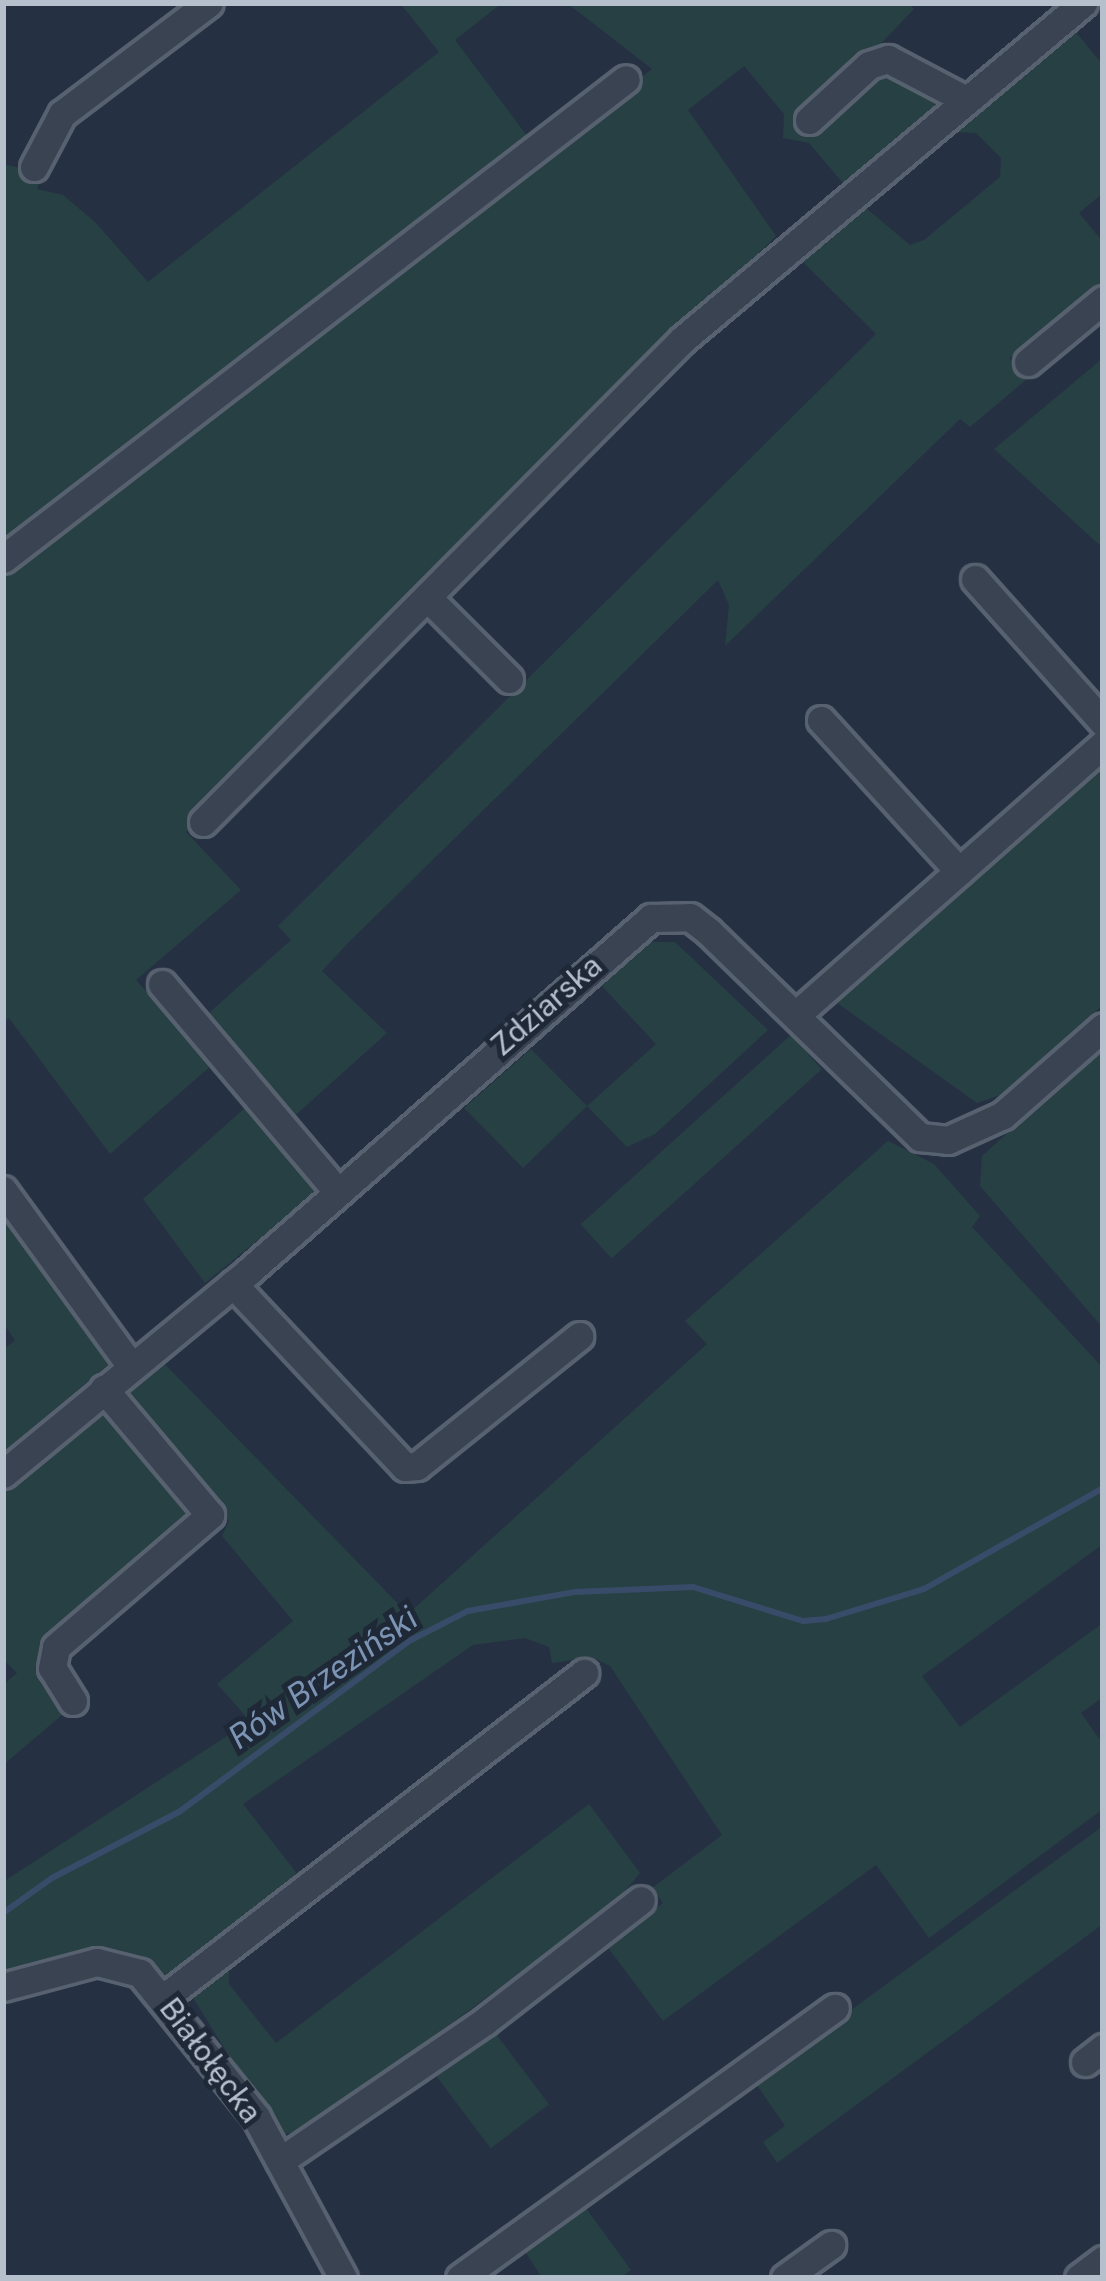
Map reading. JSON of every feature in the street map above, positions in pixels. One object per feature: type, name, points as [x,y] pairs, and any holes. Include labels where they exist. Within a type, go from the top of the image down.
[{"type":"street","points":[[34,167],[62,114],[208,3]]},
{"type":"street","points":[[203,822],[699,324],[1074,6]]},
{"type":"street","points":[[809,120],[869,65],[888,59],[966,100]]},
{"type":"street","points":[[3,559],[626,79]]},
{"type":"street","points":[[1028,362],[1103,300]]},
{"type":"street","points":[[975,580],[1103,722]]},
{"type":"street","points":[[427,597],[509,679]]},
{"type":"street","points":[[821,719],[959,872]]},
{"type":"street","points":[[796,1016],[1103,743]]},
{"type":"street","name":"Zdziarska","points":[[3,1474],[233,1284],[651,918],[690,917],[796,1016],[902,1127],[948,1140],[1003,1115],[1103,1027]]},
{"type":"street","points":[[162,984],[338,1192]]},
{"type":"street","points":[[3,1190],[131,1366]]},
{"type":"street","points":[[233,1284],[405,1467],[417,1466],[579,1336]]},
{"type":"street","points":[[74,1701],[52,1668],[56,1647],[209,1515],[104,1389]]},
{"type":"street","points":[[166,1997],[584,1673]]},
{"type":"street","points":[[280,2162],[485,2021],[641,1900]]},
{"type":"street","name":"Białołęcka","points":[[3,1987],[97,1961],[140,1973],[166,1997],[280,2162],[343,2278]]},
{"type":"street","points":[[460,2278],[835,2008]]},
{"type":"street","points":[[784,2278],[832,2245]]},
{"type":"street","points":[[1079,2278],[1103,2260]]},
{"type":"green space","points":[[400,3],[502,3],[455,40],[528,137],[527,146],[3,552],[3,164],[42,173],[37,189],[63,195],[95,222],[148,282],[439,52]]},
{"type":"green space","points":[[567,3],[909,3],[914,9],[871,54],[944,107],[848,189],[809,143],[783,138],[784,114],[744,66],[688,110],[776,236],[186,832],[241,890],[136,980],[213,1064],[110,1154],[9,1018],[3,1023],[3,565],[652,69]]},
{"type":"green space","points":[[1075,31],[1103,65],[1103,193],[1079,213],[1103,242],[1103,286],[1009,358],[1028,378],[970,427],[960,419],[725,646],[729,605],[718,580],[349,942],[322,971],[387,1033],[289,1121],[201,1020],[291,940],[278,926],[876,334],[802,261],[866,208],[910,245],[924,240],[1000,177],[1001,158],[976,133],[956,132]]},
{"type":"green space","points":[[1103,358],[1103,548],[994,449]]},
{"type":"green space","points":[[1103,757],[1103,1005],[1000,1095],[977,1103],[833,1000]]},
{"type":"green space","points":[[649,942],[675,942],[768,1030],[655,1134],[627,1147],[587,1106],[656,1044],[601,985]]},
{"type":"green space","points":[[791,1035],[822,1069],[611,1259],[581,1224]]},
{"type":"green space","points":[[1103,1047],[1103,1328],[980,1186],[982,1156]]},
{"type":"green space","points":[[531,1049],[587,1106],[523,1168],[464,1108]]},
{"type":"green space","points":[[248,1105],[316,1182],[314,1195],[205,1283],[143,1199]]},
{"type":"green space","points":[[888,1141],[934,1164],[980,1216],[972,1227],[1103,1368],[1103,1544],[922,1676],[960,1727],[1103,1623],[1103,1697],[1081,1713],[1103,1744],[1103,1809],[929,1938],[876,1865],[663,2021],[606,1945],[663,1903],[652,1888],[722,1835],[610,1666],[592,1657],[552,1663],[549,1647],[525,1638],[473,1645],[243,1804],[299,1876],[191,1962],[166,1975],[122,1951],[91,1947],[3,1976],[3,1882],[250,1721],[217,1684],[293,1621],[222,1536],[229,1521],[123,1397],[125,1385],[156,1355],[408,1614],[707,1344],[685,1321]]},
{"type":"green space","points":[[3,1205],[110,1350],[110,1363],[3,1452],[3,1350],[15,1340],[3,1323]]},
{"type":"green space","points":[[100,1404],[200,1519],[39,1655],[69,1709],[3,1765],[3,1685],[17,1673],[3,1659],[3,1483]]},
{"type":"green space","points":[[589,1804],[640,1873],[613,1905],[301,2133],[278,2134],[190,1993],[229,1963],[229,1984],[276,2043]]},
{"type":"green space","points":[[1103,1826],[1103,1924],[777,2163],[763,2142],[785,2126],[754,2081]]},
{"type":"green space","points":[[493,2030],[549,2104],[491,2148],[435,2074]]},
{"type":"green space","points":[[583,2204],[631,2270],[620,2278],[542,2278],[523,2248]]},
{"type":"waterway","name":"Rów Brzeziński","points":[[3,1913],[52,1878],[179,1812],[411,1640],[468,1611],[575,1592],[693,1587],[803,1621],[826,1619],[924,1589],[1103,1488]]}]
